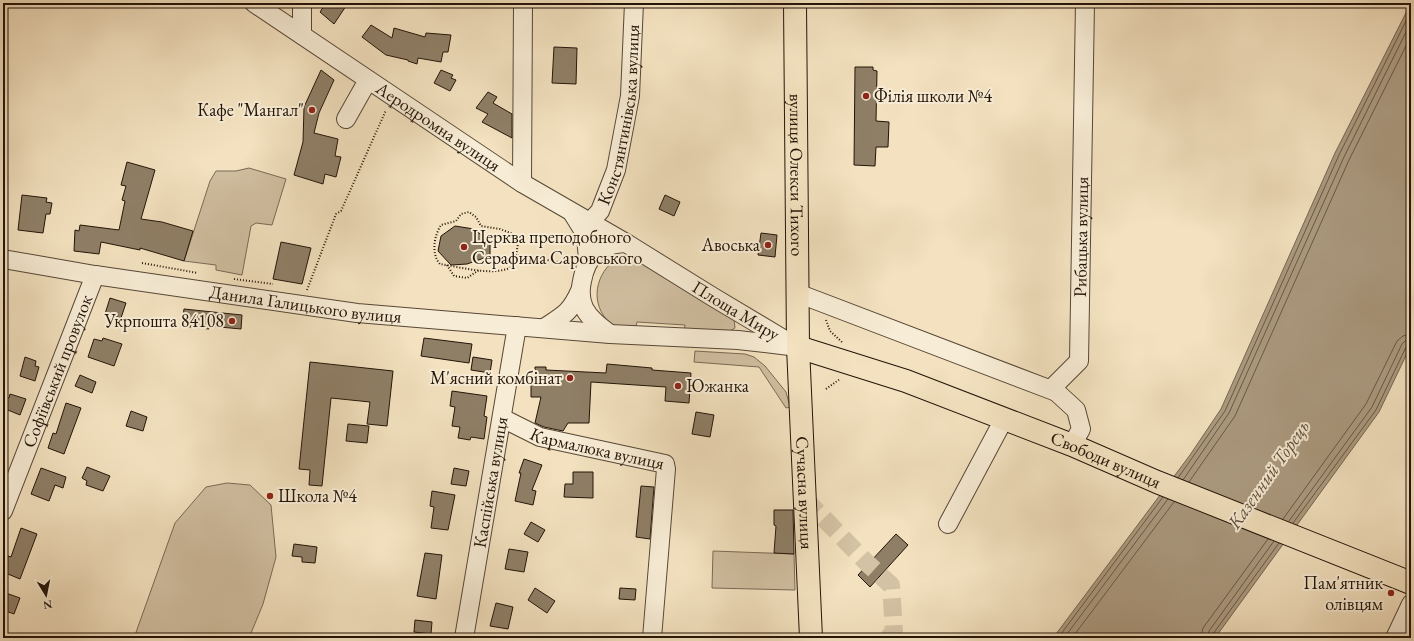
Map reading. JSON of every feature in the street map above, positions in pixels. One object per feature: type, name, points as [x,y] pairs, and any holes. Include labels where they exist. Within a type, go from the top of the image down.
[{"type":"main road","name":"вулиця Олекси Тихого","points":[[795,3],[798,347]]},
{"type":"main road","name":"Свободи вулиця","points":[[798,347],[906,382],[1072,445],[1156,482],[1305,543],[1411,583]]},
{"type":"main road","name":"Сучасна вулиця","points":[[798,347],[811,638]]},
{"type":"street","name":"Аеродромна вулиця","points":[[254,3],[522,183],[626,243]]},
{"type":"street","points":[[302,3],[302,36]]},
{"type":"street","points":[[522,183],[523,3]]},
{"type":"street","name":"Констянтинівська вулиця","points":[[590,222],[600,211],[616,170],[630,96],[634,3]]},
{"type":"street","name":"Рибацька вулиця","points":[[1054,390],[1052,388],[1079,361],[1086,3]]},
{"type":"street","points":[[346,119],[368,80]]},
{"type":"street","points":[[544,328],[567,313],[573,305],[580,291],[587,263],[586,235],[581,225],[571,212]]},
{"type":"street","points":[[587,263],[600,249],[612,244],[626,243]]},
{"type":"street","name":"Площа Миру","points":[[626,243],[712,297],[798,347]]},
{"type":"street","name":"Данила Галицького вулиця","points":[[3,259],[95,275],[357,313],[610,334]]},
{"type":"street","name":"Софіївський провулок","points":[[3,512],[95,275]]},
{"type":"street","points":[[580,291],[583,306],[592,320],[610,334]]},
{"type":"street","points":[[797,293],[1054,390],[1076,410],[1081,430],[1072,445]]},
{"type":"street","name":"Каспійська вулиця","points":[[464,638],[517,326]]},
{"type":"street","name":"Площа Миру","points":[[610,334],[738,340],[798,347]]},
{"type":"street","name":"Кармалюка вулиця","points":[[502,418],[540,437],[665,464],[666,469],[652,638]]},
{"type":"street","points":[[948,524],[1004,419]]},
{"type":"street","points":[[1395,638],[1411,604]]},
{"type":"path","points":[[299,288],[307,290],[336,214],[341,211],[393,96]]},
{"type":"path","points":[[469,212],[476,217],[481,226],[500,229],[513,234],[518,244],[515,265],[508,270],[496,272],[446,265],[440,264],[436,260],[434,253],[437,232],[440,225],[456,220],[461,214],[469,212]]},
{"type":"path","points":[[516,255],[587,263]]},
{"type":"path","points":[[142,264],[202,274]]},
{"type":"path","points":[[446,265],[454,276],[467,278],[479,270]]},
{"type":"path","points":[[232,279],[236,278],[276,285]]},
{"type":"shaded area","points":[[249,168],[286,179],[272,225],[256,223],[251,226],[242,275],[216,270],[216,265],[184,261],[210,181],[216,171],[236,171]]},
{"type":"shaded area","points":[[622,256],[630,256],[734,319],[735,328],[730,331],[684,331],[685,325],[637,322],[635,330],[620,328],[613,325],[601,312],[598,303],[598,284],[607,268]]},
{"type":"shaded area","points":[[695,351],[745,354],[754,357],[765,366],[786,392],[790,407],[786,408],[759,367],[694,362]]},
{"type":"shaded area","points":[[227,483],[250,485],[271,505],[276,557],[263,604],[249,638],[134,638],[175,523],[206,487]]},
{"type":"shaded area","points":[[713,551],[794,554],[795,590],[712,588]]},
{"type":"water","name":"Казенний Торець","points":[[1411,3],[1411,345],[1379,412],[1215,638],[1053,638],[1190,455],[1221,409],[1335,153]]},
{"type":"building","points":[[326,3],[348,3],[334,24],[320,12]]},
{"type":"building","points":[[371,25],[392,38],[394,28],[425,37],[426,33],[451,35],[448,52],[443,52],[441,62],[418,58],[417,64],[408,60],[386,55],[362,37]]},
{"type":"building","points":[[554,47],[577,48],[576,84],[552,83]]},
{"type":"building","name":"Філія школи №4","points":[[855,67],[873,67],[873,70],[877,71],[876,121],[889,122],[888,147],[876,147],[875,166],[854,165]]},
{"type":"building","points":[[321,70],[334,80],[319,113],[314,133],[338,139],[335,156],[341,157],[336,177],[325,174],[323,184],[294,175],[303,142],[304,107]]},
{"type":"building","points":[[441,70],[453,75],[451,78],[456,80],[450,91],[434,83]]},
{"type":"building","points":[[488,92],[497,97],[493,103],[512,114],[512,138],[482,122],[488,114],[476,108]]},
{"type":"building","points":[[127,162],[155,170],[141,219],[162,222],[193,231],[184,261],[140,248],[140,250],[101,242],[99,254],[74,251],[75,230],[79,231],[80,225],[119,230],[125,201],[122,200],[126,186],[121,185]]},
{"type":"building","points":[[22,195],[47,198],[46,202],[52,203],[50,214],[46,214],[43,233],[18,230]]},
{"type":"building","points":[[665,195],[680,202],[674,216],[659,209]]},
{"type":"building","name":"Церква преподобного Серафима Саровського","points":[[455,226],[474,229],[490,242],[490,256],[467,264],[451,265],[438,251],[441,236]]},
{"type":"building","name":"Авоська","points":[[761,233],[777,235],[775,257],[758,255]]},
{"type":"building","points":[[281,242],[311,248],[302,284],[273,279]]},
{"type":"building","points":[[110,298],[126,303],[121,318],[105,314]]},
{"type":"building","points":[[184,309],[242,315],[241,329],[209,326],[209,329],[182,326]]},
{"type":"building","points":[[103,338],[122,344],[114,366],[88,357],[94,339],[102,341]]},
{"type":"building","points":[[424,338],[472,344],[469,363],[421,356]]},
{"type":"building","points":[[25,357],[36,361],[35,366],[39,367],[35,381],[20,376]]},
{"type":"building","points":[[473,357],[492,360],[490,373],[471,370]]},
{"type":"building","points":[[310,362],[393,371],[387,426],[367,424],[370,402],[331,398],[322,486],[309,485],[310,470],[299,469]]},
{"type":"building","points":[[607,364],[691,373],[689,403],[665,401],[666,387],[591,382],[589,423],[568,423],[563,431],[544,427],[535,423],[541,397],[531,397],[531,385],[535,383],[535,367],[546,367],[546,370],[606,373]]},
{"type":"building","points":[[80,375],[96,382],[92,393],[75,386]]},
{"type":"building","points":[[452,391],[487,396],[484,416],[487,417],[484,439],[471,437],[470,440],[458,438],[460,427],[452,426],[455,407],[450,406]]},
{"type":"building","points":[[10,394],[26,399],[20,415],[3,408],[3,396],[9,398]]},
{"type":"building","points":[[66,403],[81,408],[64,454],[48,448],[53,433],[56,434]]},
{"type":"building","points":[[131,411],[147,417],[143,431],[126,426]]},
{"type":"building","points":[[696,412],[714,415],[710,437],[692,434]]},
{"type":"building","points":[[348,424],[369,426],[367,443],[346,441]]},
{"type":"building","points":[[524,459],[542,465],[532,490],[536,491],[533,505],[515,501],[521,473],[519,473]]},
{"type":"building","points":[[87,467],[110,476],[103,491],[86,485],[87,481],[82,478]]},
{"type":"building","points":[[41,468],[66,477],[63,488],[55,485],[49,501],[31,494]]},
{"type":"building","points":[[454,468],[469,471],[466,486],[451,484]]},
{"type":"building","points":[[573,472],[593,472],[593,498],[564,497],[565,484],[573,484]]},
{"type":"building","points":[[641,486],[654,487],[650,539],[636,537]]},
{"type":"building","points":[[432,491],[455,495],[448,530],[431,528],[434,507],[430,506]]},
{"type":"building","points":[[774,510],[793,510],[794,554],[774,553],[776,526],[774,525]]},
{"type":"building","points":[[531,522],[545,530],[538,542],[524,534]]},
{"type":"building","points":[[21,528],[37,534],[20,579],[3,572],[3,570],[8,556],[11,557]]},
{"type":"building","points":[[896,534],[908,545],[870,587],[858,575]]},
{"type":"building","points":[[294,544],[317,547],[315,563],[302,562],[302,557],[292,556]]},
{"type":"building","points":[[509,549],[528,552],[524,572],[505,569]]},
{"type":"building","points":[[425,553],[442,555],[436,599],[417,596]]},
{"type":"building","points":[[535,588],[555,601],[547,613],[528,600]]},
{"type":"building","points":[[620,588],[636,589],[635,600],[619,599]]},
{"type":"building","points":[[3,592],[20,598],[14,614],[3,610]]},
{"type":"building","points":[[496,603],[513,607],[508,629],[490,626]]},
{"type":"building","points":[[415,620],[432,622],[431,634],[414,632]]},
{"type":"tunnel","points":[[805,499],[868,564],[891,585],[894,631],[888,638]]},
{"type":"place","name":"Філія школи №4","points":[[866,96]]},
{"type":"place","name":"Кафе \"Мангал\"","points":[[312,110]]},
{"type":"place","name":"Авоська","points":[[768,245]]},
{"type":"place","name":"Церква преподобного Серафима Саровського","points":[[464,247]]},
{"type":"place","name":"Укрпошта 84108","points":[[232,321]]},
{"type":"place","name":"М'ясний комбінат","points":[[570,378]]},
{"type":"place","name":"Южанка","points":[[678,386]]},
{"type":"place","name":"Школа №4","points":[[270,496]]},
{"type":"place","name":"Пам'ятник олівцям","points":[[1391,593]]}]
